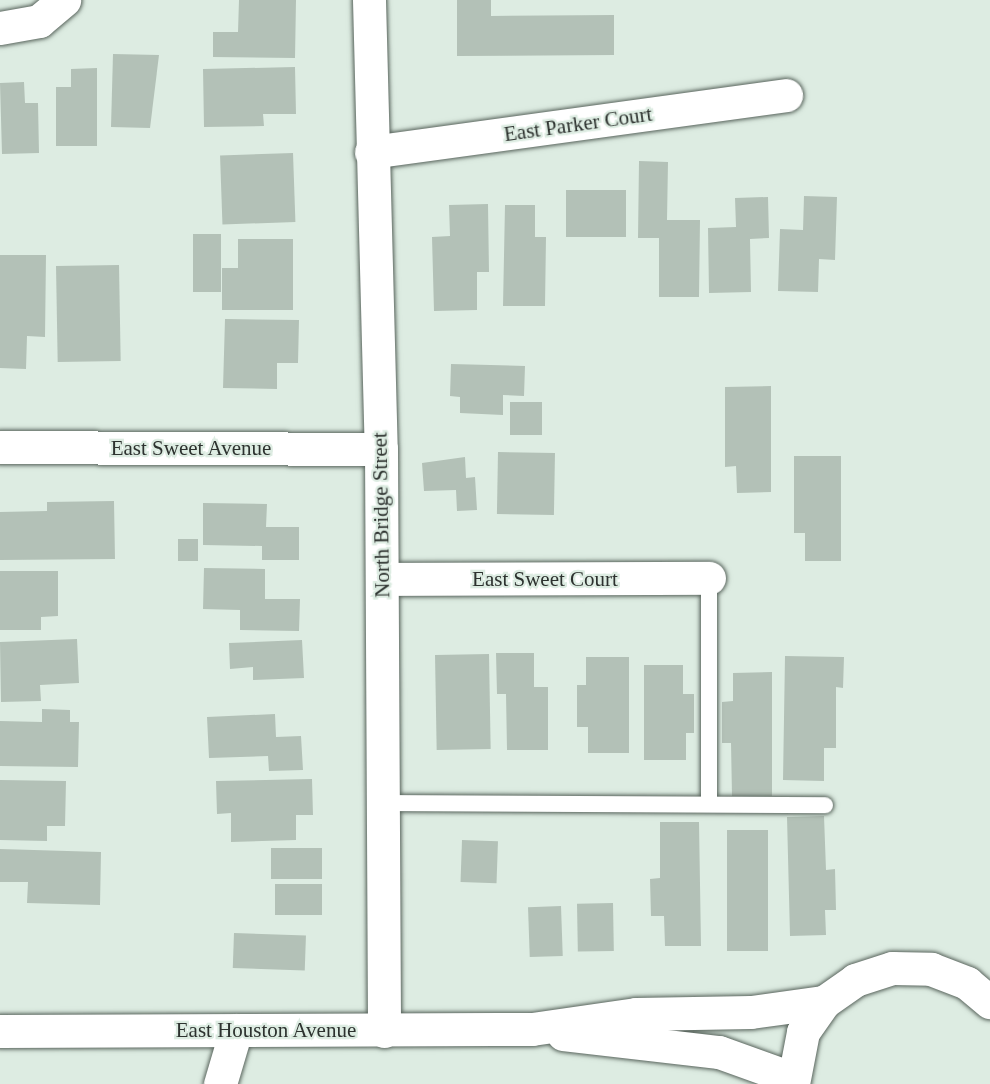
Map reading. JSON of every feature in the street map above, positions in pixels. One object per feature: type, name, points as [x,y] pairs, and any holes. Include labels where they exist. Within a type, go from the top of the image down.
[{"type":"street","points":[[0,27],[39,21],[64,0]]},
{"type":"street","name":"North Bridge Street","points":[[369,0],[371,152],[381,449],[385,803],[384,1031]]},
{"type":"street","name":"East Parker Court","points":[[371,152],[786,96]]},
{"type":"street","name":"East Sweet Avenue","points":[[0,447],[381,449]]},
{"type":"street","name":"East Sweet Court","points":[[382,579],[709,578]]},
{"type":"street","points":[[793,1084],[803,1032],[824,1002],[855,980],[892,968],[931,969],[967,983],[990,1002]]},
{"type":"street","name":"East Houston Avenue","points":[[0,1031],[532,1029],[636,1014],[751,1012],[824,1002]]},
{"type":"street","name":"East Houston Avenue","points":[[532,1029],[639,1046],[719,1052],[780,1074],[784,1084]]},
{"type":"street","points":[[220,1084],[236,1030]]},
{"type":"lane","points":[[709,578],[709,804]]},
{"type":"lane","points":[[385,803],[825,805]]},
{"type":"building","points":[[239,0],[296,0],[295,58],[213,57],[213,32],[238,32]]},
{"type":"building","points":[[457,0],[491,0],[491,16],[614,15],[614,55],[457,56]]},
{"type":"building","points":[[113,54],[159,55],[150,128],[111,127]]},
{"type":"building","points":[[295,67],[296,114],[263,114],[264,126],[204,127],[203,69]]},
{"type":"building","points":[[97,68],[97,146],[56,146],[56,87],[71,87],[71,69]]},
{"type":"building","points":[[24,82],[25,103],[38,103],[39,153],[2,154],[0,83]]},
{"type":"building","points":[[293,153],[295,222],[222,225],[220,156]]},
{"type":"building","points":[[639,161],[668,162],[667,220],[700,220],[699,297],[659,297],[659,238],[638,238]]},
{"type":"building","points":[[566,190],[626,190],[626,237],[566,237]]},
{"type":"building","points":[[804,196],[837,197],[835,260],[819,259],[818,292],[778,291],[780,229],[803,230]]},
{"type":"building","points":[[768,197],[769,238],[750,239],[751,292],[709,293],[708,228],[736,227],[735,198]]},
{"type":"building","points":[[488,204],[489,272],[477,272],[477,310],[434,311],[432,237],[450,236],[449,205]]},
{"type":"building","points":[[505,205],[535,205],[535,237],[546,237],[545,306],[503,306]]},
{"type":"building","points":[[193,234],[221,234],[221,292],[193,292]]},
{"type":"building","points":[[238,239],[293,239],[293,310],[222,310],[222,268],[238,268]]},
{"type":"building","points":[[0,255],[46,255],[45,337],[27,336],[26,369],[0,368]]},
{"type":"building","points":[[119,265],[121,361],[58,362],[56,266]]},
{"type":"building","points":[[225,319],[299,320],[298,363],[277,363],[277,389],[223,388]]},
{"type":"building","points":[[451,364],[525,366],[524,396],[503,395],[503,415],[460,413],[460,397],[450,396]]},
{"type":"building","points":[[771,386],[771,492],[737,493],[736,466],[725,467],[725,387]]},
{"type":"building","points":[[510,402],[542,402],[542,435],[510,435]]},
{"type":"building","points":[[498,452],[555,453],[554,515],[497,514]]},
{"type":"building","points":[[794,456],[841,456],[841,561],[805,561],[805,533],[794,533]]},
{"type":"building","points":[[465,457],[466,478],[475,477],[477,510],[457,511],[456,490],[424,491],[422,463]]},
{"type":"building","points":[[114,501],[115,559],[0,560],[0,512],[47,511],[47,502]]},
{"type":"building","points":[[203,503],[267,504],[266,527],[299,527],[299,560],[262,560],[262,546],[203,545]]},
{"type":"building","points":[[178,539],[198,539],[198,561],[178,561]]},
{"type":"building","points":[[204,568],[265,569],[265,599],[300,599],[299,631],[240,630],[240,610],[203,609]]},
{"type":"building","points":[[0,571],[58,571],[58,616],[41,617],[41,630],[0,630]]},
{"type":"building","points":[[77,639],[79,683],[40,685],[41,701],[1,702],[0,642]]},
{"type":"building","points":[[302,640],[304,678],[253,680],[253,667],[230,669],[229,643]]},
{"type":"building","points":[[496,653],[534,653],[534,687],[548,687],[548,750],[507,750],[506,694],[497,694]]},
{"type":"building","points":[[489,654],[491,749],[437,750],[435,655]]},
{"type":"building","points":[[785,656],[844,657],[843,688],[836,687],[836,748],[824,748],[824,781],[783,780]]},
{"type":"building","points":[[586,657],[629,657],[629,753],[588,753],[588,727],[577,727],[577,685],[586,685]]},
{"type":"building","points":[[644,665],[683,665],[683,694],[694,694],[694,733],[686,733],[686,760],[644,760]]},
{"type":"building","points":[[772,672],[772,796],[732,796],[731,743],[722,743],[722,702],[733,701],[733,673]]},
{"type":"building","points":[[42,709],[70,710],[70,722],[79,722],[78,767],[0,766],[0,721],[42,722]]},
{"type":"building","points":[[275,714],[276,737],[301,736],[303,770],[269,771],[268,756],[209,758],[207,717]]},
{"type":"building","points":[[312,779],[313,815],[296,815],[296,840],[231,842],[231,813],[217,814],[216,781]]},
{"type":"building","points":[[0,780],[66,781],[65,826],[47,826],[47,841],[0,840]]},
{"type":"building","points":[[824,816],[826,870],[835,869],[836,910],[825,910],[826,935],[790,936],[787,817]]},
{"type":"building","points":[[660,822],[699,822],[701,946],[665,946],[664,916],[651,916],[650,879],[660,878]]},
{"type":"building","points":[[727,830],[768,830],[768,951],[727,951]]},
{"type":"building","points":[[462,840],[498,841],[497,883],[461,882]]},
{"type":"building","points":[[271,848],[322,848],[322,879],[271,879]]},
{"type":"building","points":[[0,849],[101,852],[100,905],[27,903],[28,882],[0,882]]},
{"type":"building","points":[[275,884],[322,884],[322,915],[275,915]]},
{"type":"building","points":[[613,903],[614,951],[578,952],[577,904]]},
{"type":"building","points":[[561,906],[563,956],[530,957],[528,907]]},
{"type":"building","points":[[234,933],[306,936],[305,970],[233,968]]}]
